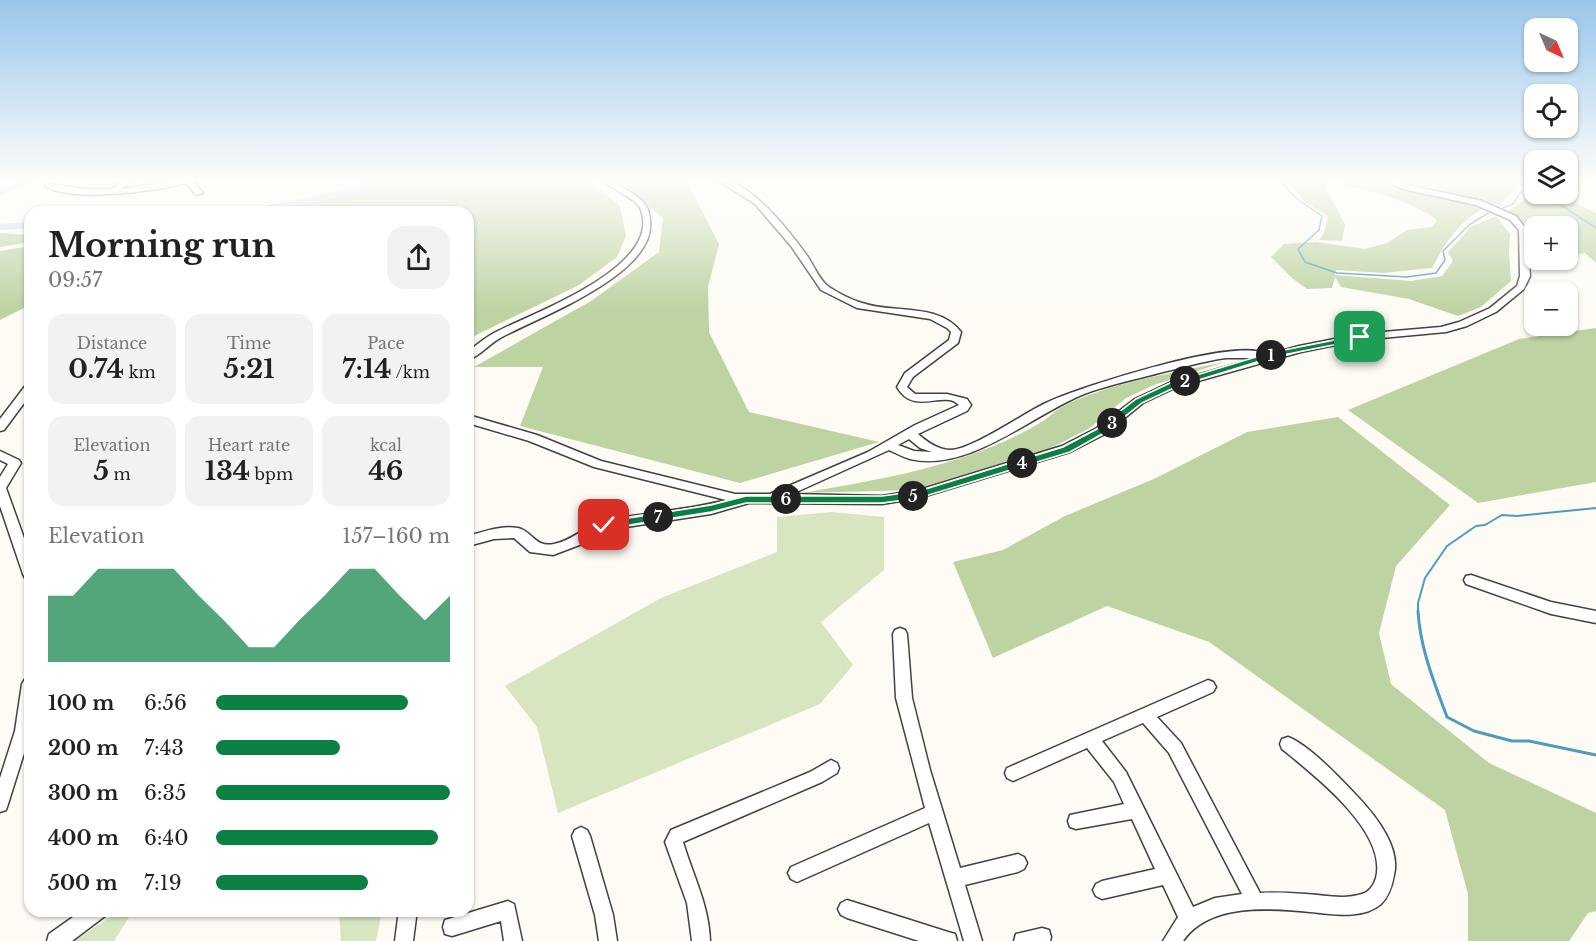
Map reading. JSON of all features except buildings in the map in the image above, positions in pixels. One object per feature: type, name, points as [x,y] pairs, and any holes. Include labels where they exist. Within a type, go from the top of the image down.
[{"type":"street","points":[[474,352],[493,338],[599,279],[615,267],[634,246],[638,238],[638,223]]},
{"type":"street","points":[[474,345],[487,336],[593,288],[630,259],[645,240],[647,223]]},
{"type":"street","points":[[769,499],[889,446],[910,432],[958,411],[965,405],[960,399],[948,396],[912,398],[904,392],[902,387],[909,375],[954,341],[956,332],[951,326],[933,316],[860,306],[833,294],[818,283],[794,244],[776,223]]},
{"type":"street","points":[[474,422],[533,438],[598,464],[746,499],[882,500],[919,494],[1066,449],[1101,431],[1156,391],[1272,355],[1360,337],[1442,330],[1463,324],[1493,310],[1524,282],[1523,230],[1517,223]]},
{"type":"street","points":[[889,446],[912,457],[934,458],[952,454],[1003,432],[1052,403],[1089,389],[1208,356],[1235,353],[1272,355]]},
{"type":"street","points":[[0,427],[24,395]]},
{"type":"street","points":[[910,432],[924,445],[952,454]]},
{"type":"street","points":[[0,455],[15,463],[0,488],[24,557]]},
{"type":"street","points":[[474,539],[494,534],[518,533],[535,548],[553,550],[577,541],[604,525],[711,509],[746,499]]},
{"type":"street","points":[[1471,580],[1551,608],[1596,617]]},
{"type":"street","points":[[900,634],[904,698],[934,812],[973,941]]},
{"type":"street","points":[[1013,774],[1209,687]]},
{"type":"street","points":[[1145,715],[1175,748],[1255,901]]},
{"type":"street","points":[[0,804],[24,724]]},
{"type":"street","points":[[1090,739],[1112,765],[1189,919]]},
{"type":"street","points":[[1172,941],[1189,919],[1231,904],[1255,901],[1359,904],[1378,896],[1389,876],[1387,856],[1380,839],[1362,815],[1335,786],[1288,744]]},
{"type":"street","points":[[701,941],[700,918],[674,842],[677,836],[816,777],[831,768]]},
{"type":"street","points":[[1076,821],[1136,810]]},
{"type":"street","points":[[797,873],[934,812]]},
{"type":"street","points":[[581,836],[604,915],[608,941]]},
{"type":"street","points":[[954,879],[1018,863]]},
{"type":"street","points":[[1102,890],[1167,875]]},
{"type":"street","points":[[847,909],[948,941]]},
{"type":"street","points":[[452,927],[508,910],[513,941]]},
{"type":"street","points":[[56,941],[89,917]]},
{"type":"street","points":[[404,941],[407,917]]},
{"type":"street","points":[[1023,941],[1042,937]]},
{"type":"green space","points":[[474,223],[623,223],[626,236],[617,257],[579,285],[474,336]]},
{"type":"green space","points":[[662,223],[708,223],[719,244],[708,287],[709,332],[749,412],[879,442],[740,483],[520,426],[543,367],[474,367],[591,301],[659,252]]},
{"type":"green space","points":[[1326,223],[1344,223],[1345,225],[1342,241],[1319,240],[1324,233]]},
{"type":"green space","points":[[1435,223],[1463,223],[1453,234],[1432,268],[1383,273],[1336,270],[1335,275],[1411,281],[1442,276],[1453,261],[1448,252],[1471,227],[1480,223],[1501,223],[1510,234],[1511,281],[1481,307],[1458,316],[1409,299],[1341,287],[1335,277],[1332,288],[1307,289],[1271,257],[1284,244],[1316,242],[1365,249],[1387,243],[1407,230],[1432,227]]},
{"type":"green space","points":[[1578,223],[1596,223],[1596,263],[1585,253],[1578,254]]},
{"type":"green space","points":[[0,233],[24,235],[24,243],[0,247]]},
{"type":"green space","points":[[24,247],[24,308],[0,320],[0,251]]},
{"type":"green space","points":[[1596,328],[1596,482],[1478,503],[1348,410],[1519,339],[1540,336],[1578,336],[1578,331]]},
{"type":"green space","points":[[1225,362],[1154,385],[1126,398],[1090,428],[1051,448],[913,490],[803,493],[884,478],[944,463],[1005,441],[1043,421],[1063,407],[1103,390]]},
{"type":"green space","points":[[1338,417],[1450,505],[1396,566],[1379,633],[1391,684],[1489,763],[1596,813],[1596,911],[1588,913],[1569,941],[1468,941],[1468,894],[1445,810],[1209,642],[1107,606],[993,658],[953,562],[1003,550],[1065,516],[1156,478],[1247,432]]},
{"type":"green space","points":[[832,512],[884,517],[884,570],[821,622],[853,665],[820,704],[558,813],[537,727],[505,686],[661,598],[777,552],[777,517]]},
{"type":"green space","points":[[110,917],[129,917],[114,941],[74,941]]},
{"type":"green space","points":[[339,917],[381,917],[376,941],[341,941]]},
{"type":"waterway","points":[[1321,223],[1319,230],[1298,249],[1305,262],[1337,273],[1407,277],[1436,273],[1445,260],[1443,251],[1472,223]]},
{"type":"waterway","points":[[1588,223],[1596,228]]},
{"type":"waterway","points":[[0,227],[24,225]]},
{"type":"waterway","points":[[1418,611],[1425,578],[1447,546],[1476,526],[1485,525],[1502,515],[1517,516],[1596,508]]},
{"type":"waterway","points":[[1418,611],[1425,652],[1447,717],[1474,731],[1512,741],[1529,741],[1596,755]]},
{"type":"route","points":[[604,525],[711,509],[746,499],[882,500],[919,494],[1066,449],[1101,431],[1139,401],[1156,391],[1272,355],[1360,337]]}]
